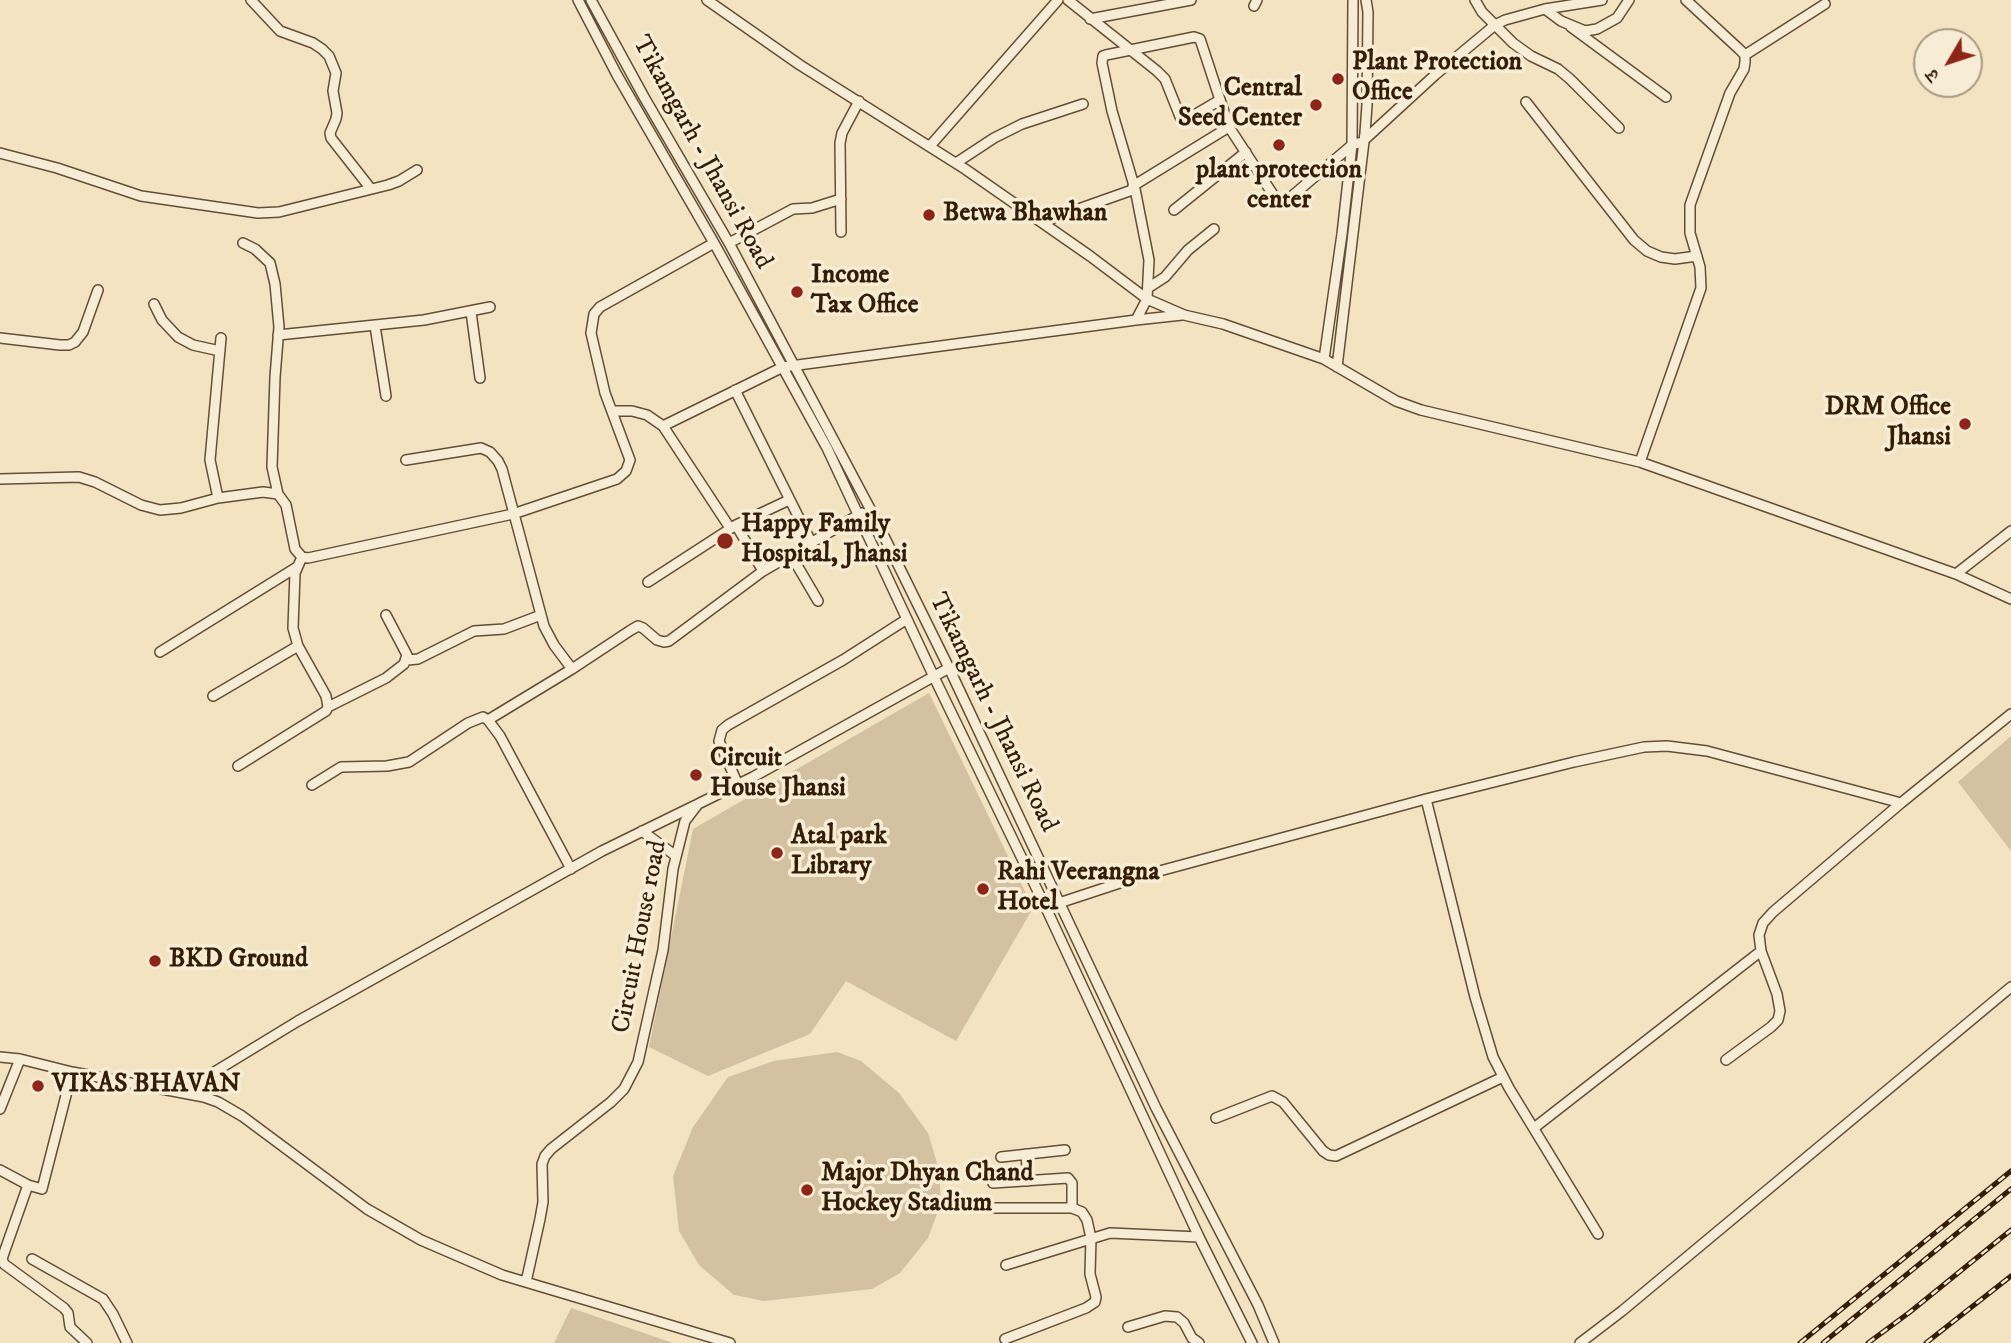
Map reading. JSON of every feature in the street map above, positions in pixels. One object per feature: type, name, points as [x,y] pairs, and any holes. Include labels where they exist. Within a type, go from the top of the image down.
[{"type":"street","points":[[251,0],[280,31],[313,43],[329,56],[336,73],[333,91],[337,113],[330,133],[331,138],[371,189]]},
{"type":"street","name":"Tikamgarh - Jhansi Road","points":[[578,0],[827,448],[934,677],[1001,811],[1199,1237],[1250,1339]]},
{"type":"street","name":"Tikamgarh - Jhansi Road","points":[[592,0],[729,243],[870,509],[1095,975],[1156,1108],[1258,1305],[1274,1343]]},
{"type":"street","points":[[709,0],[800,65],[956,163],[1147,299],[1184,315],[1223,324],[1324,359],[1396,401],[1421,410],[1640,462],[1956,575],[2011,599]]},
{"type":"street","points":[[929,146],[1058,0]]},
{"type":"street","points":[[1068,0],[1165,79],[1181,119],[1186,120],[1220,100]]},
{"type":"street","points":[[1090,19],[1191,0]]},
{"type":"street","points":[[1324,359],[1352,145],[1353,0]]},
{"type":"street","points":[[1337,367],[1367,105],[1366,0]]},
{"type":"street","points":[[1475,0],[1495,25],[1522,49],[1558,69],[1619,128]]},
{"type":"street","points":[[1136,320],[1147,299],[1149,260],[1134,187],[1115,126],[1102,59],[1106,55],[1197,37],[1203,43],[1229,127],[1275,196],[1286,202],[1352,145],[1362,142],[1495,25],[1545,9],[1602,0]]},
{"type":"street","points":[[1571,27],[1585,30],[1608,24],[1617,18],[1629,0]]},
{"type":"street","points":[[1686,0],[1745,55]]},
{"type":"street","points":[[1745,55],[1825,4]]},
{"type":"street","points":[[1545,9],[1666,97]]},
{"type":"street","points":[[1640,462],[1701,288],[1700,267],[1690,233],[1690,205],[1730,93],[1744,69],[1745,55]]},
{"type":"street","points":[[611,63],[623,57]]},
{"type":"street","points":[[841,232],[840,143],[842,133],[859,101]]},
{"type":"street","points":[[1526,102],[1634,240],[1647,251],[1661,257],[1675,259],[1697,256]]},
{"type":"street","points":[[956,163],[994,138],[1023,124],[1083,104]]},
{"type":"street","points":[[1042,222],[1134,187],[1229,127]]},
{"type":"street","points":[[1174,211],[1246,152]]},
{"type":"street","points":[[0,153],[57,168],[141,196],[258,214],[279,212],[371,189],[399,181],[417,170]]},
{"type":"street","points":[[729,243],[793,209],[812,208],[841,200]]},
{"type":"street","points":[[702,222],[713,215]]},
{"type":"street","points":[[1147,288],[1165,277],[1188,250],[1214,229]]},
{"type":"street","points":[[243,243],[255,249],[270,263],[275,284],[278,335],[272,467],[278,494],[286,505],[295,549],[302,557],[314,558],[513,514],[617,479],[626,471],[630,460],[605,393],[591,333],[594,314],[600,307],[714,243]]},
{"type":"street","points":[[0,338],[69,345],[80,338],[98,290]]},
{"type":"street","points":[[154,304],[162,320],[178,337],[193,345],[220,351]]},
{"type":"street","points":[[278,335],[375,326],[490,307]]},
{"type":"street","points":[[471,312],[480,379]]},
{"type":"street","points":[[663,426],[783,367],[1184,315]]},
{"type":"street","points":[[375,326],[386,396]]},
{"type":"street","points":[[218,498],[211,460],[221,338]]},
{"type":"street","points":[[735,390],[812,544]]},
{"type":"street","points":[[612,411],[632,411],[648,415],[663,426],[763,571]]},
{"type":"street","points":[[406,460],[481,448],[490,452],[498,461],[541,615],[550,638],[572,670]]},
{"type":"street","points":[[0,479],[79,477],[141,505],[160,510],[262,492],[278,494]]},
{"type":"street","points":[[648,582],[733,527],[789,500]]},
{"type":"street","points":[[488,720],[572,670],[638,626],[657,640],[668,640],[763,571],[870,509]]},
{"type":"street","points":[[1956,575],[2011,531]]},
{"type":"street","points":[[791,555],[818,601]]},
{"type":"street","points":[[302,557],[294,583],[293,628],[298,646],[326,696],[328,707]]},
{"type":"street","points":[[160,652],[297,567]]},
{"type":"street","points":[[238,766],[326,711],[328,707],[386,678],[404,664],[407,655],[386,615]]},
{"type":"street","points":[[407,660],[418,659],[474,631],[504,629],[541,615]]},
{"type":"street","points":[[738,785],[719,741],[719,735],[727,725],[843,660],[907,619]]},
{"type":"street","points":[[213,696],[298,646]]},
{"type":"street","points":[[184,1093],[298,1021],[571,869],[738,785],[948,668]]},
{"type":"street","points":[[1726,1060],[1778,1020],[1780,1011],[1777,994],[1761,951],[1759,935],[1763,923],[1901,803],[2011,714]]},
{"type":"street","points":[[313,785],[341,767],[387,766],[409,762],[468,723],[483,718],[488,720],[500,736],[571,869]]},
{"type":"street","points":[[1059,903],[1141,876],[1426,799],[1644,747],[1667,746],[1707,751],[1901,803]]},
{"type":"street","points":[[1426,799],[1482,1023],[1493,1057],[1598,1234]]},
{"type":"street","name":"Circuit House road","points":[[526,1282],[543,1202],[542,1164],[545,1156],[624,1089],[638,1062],[663,950],[676,856],[685,821],[698,804]]},
{"type":"street","points":[[642,831],[676,856]]},
{"type":"street","points":[[1534,1128],[1761,951]]},
{"type":"street","points":[[1080,983],[1095,975]]},
{"type":"street","points":[[1580,1343],[1622,1311],[2011,986]]},
{"type":"street","points":[[1,1056],[204,1097],[229,1107],[367,1209],[444,1250],[502,1275],[730,1343]]},
{"type":"street","points":[[0,1109],[20,1059]]},
{"type":"street","points":[[0,1170],[28,1185],[42,1189],[72,1072]]},
{"type":"street","points":[[1216,1118],[1272,1096],[1283,1102],[1323,1151],[1336,1156],[1503,1077]]},
{"type":"street","points":[[1001,1157],[1065,1150]]},
{"type":"street","points":[[1026,1154],[1028,1181]]},
{"type":"street","points":[[993,1183],[1064,1178],[1070,1180],[1072,1208]]},
{"type":"street","points":[[28,1185],[2,1259],[4,1264],[64,1308],[68,1313],[70,1327],[87,1343]]},
{"type":"street","points":[[995,1208],[1072,1208],[1085,1215],[1091,1238],[1090,1274],[1096,1297],[1095,1302],[1086,1308],[1005,1339]]},
{"type":"street","points":[[1006,1265],[1091,1238],[1123,1233],[1199,1237]]},
{"type":"street","points":[[32,1259],[103,1299],[125,1342]]},
{"type":"street","points":[[1128,1327],[1165,1316],[1177,1317],[1184,1323],[1192,1338],[1199,1343]]},
{"type":"street","points":[[1240,1343],[1250,1339]]},
{"type":"shaded area","points":[[929,693],[1033,908],[956,1041],[846,981],[810,1034],[708,1076],[649,1047],[693,829]]},
{"type":"shaded area","points":[[2011,736],[2011,851],[1958,782]]},
{"type":"shaded area","name":"Major Dhyan Chand Hockey Stadium","points":[[837,1052],[861,1061],[899,1093],[928,1133],[939,1170],[941,1203],[928,1238],[900,1273],[872,1289],[764,1301],[734,1295],[699,1265],[679,1231],[673,1176],[693,1127],[728,1077],[774,1061]]},
{"type":"shaded area","points":[[571,1308],[673,1343],[554,1343]]},
{"type":"railway","points":[[1800,1343],[2011,1171]]},
{"type":"railway","points":[[1823,1343],[2011,1189]]},
{"type":"railway","points":[[1868,1343],[2011,1230]]},
{"type":"railway","points":[[1926,1343],[2011,1276]]},
{"type":"place","name":"Plant Protection Office","points":[[1338,79]]},
{"type":"place","name":"Central Seed Center","points":[[1316,105]]},
{"type":"place","name":"plant protection center","points":[[1279,145]]},
{"type":"place","name":"Betwa Bhawhan","points":[[929,215]]},
{"type":"place","name":"Income Tax Office","points":[[797,292]]},
{"type":"place","name":"DRM Office Jhansi","points":[[1965,424]]},
{"type":"place","name":"Happy Family Hospital, Jhansi","points":[[725,541]]},
{"type":"place","name":"Circuit House Jhansi","points":[[696,775]]},
{"type":"place","name":"Atal park Library","points":[[777,853]]},
{"type":"place","name":"Rahi Veerangna Hotel","points":[[983,889]]},
{"type":"place","name":"BKD Ground","points":[[155,961]]},
{"type":"place","name":"VIKAS BHAVAN","points":[[38,1086]]},
{"type":"place","name":"Major Dhyan Chand Hockey Stadium","points":[[807,1190]]}]
